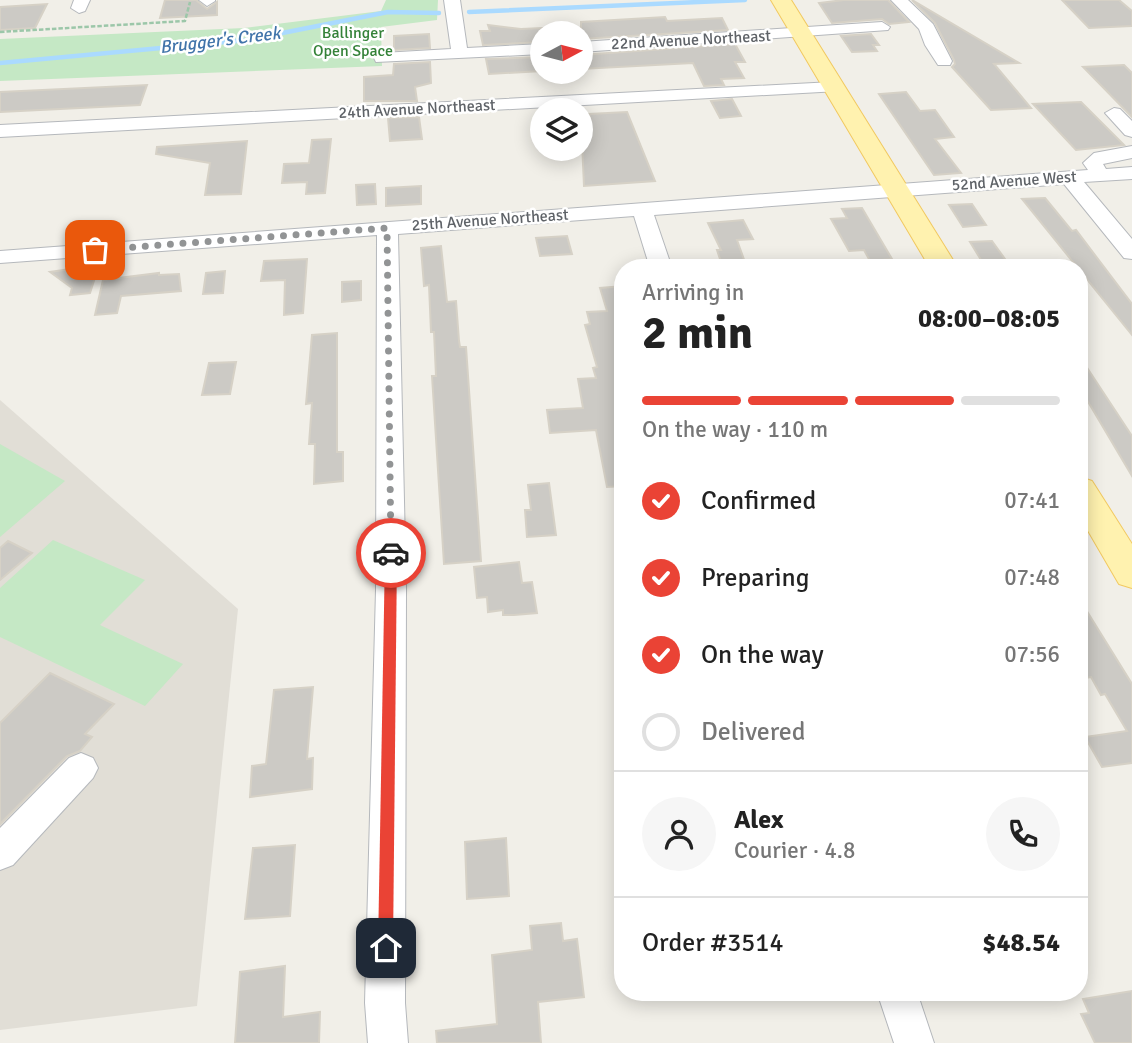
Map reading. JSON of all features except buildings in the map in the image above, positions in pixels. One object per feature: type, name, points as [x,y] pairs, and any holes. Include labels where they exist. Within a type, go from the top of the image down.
[{"type":"main road","points":[[781,0],[938,259]]},
{"type":"main road","points":[[1088,502],[1132,574]]},
{"type":"street","points":[[452,0],[460,54]]},
{"type":"street","points":[[899,0],[927,27],[933,45],[944,61]]},
{"type":"street","name":"22nd Avenue Northeast","points":[[593,46],[881,27]]},
{"type":"street","points":[[382,58],[530,50]]},
{"type":"street","name":"24th Avenue Northeast","points":[[0,131],[833,87]]},
{"type":"street","points":[[1114,113],[1132,131]]},
{"type":"street","points":[[1100,176],[1093,163],[1101,157],[1132,152]]},
{"type":"street","name":"52nd Avenue West","points":[[896,190],[1132,173]]},
{"type":"street","points":[[1070,178],[1132,253]]},
{"type":"street","name":"25th Avenue Northeast","points":[[0,257],[896,190]]},
{"type":"street","points":[[642,209],[658,259]]},
{"type":"street","points":[[387,228],[391,567],[385,1003],[387,1043]]},
{"type":"street","points":[[0,853],[81,768]]},
{"type":"street","points":[[900,1001],[914,1043]]},
{"type":"path","points":[[0,32],[185,21],[190,2],[207,1]]},
{"type":"shaded area","points":[[0,400],[238,609],[197,1006],[0,1030]]},
{"type":"green space","name":"Ballinger Open Space","points":[[386,0],[438,0],[437,20],[381,27],[382,66],[0,81],[0,39],[244,28],[381,11]]},
{"type":"green space","points":[[0,444],[65,481],[0,537]]},
{"type":"green space","points":[[53,540],[145,580],[100,625],[183,664],[145,706],[0,637],[0,588]]},
{"type":"waterway","name":"Brugger's Creek","points":[[469,12],[745,0]]},
{"type":"waterway","name":"Brugger's Creek","points":[[0,63],[247,40],[388,12],[439,13]]},
{"type":"way so far","points":[[95,250],[387,228],[391,553]]},
{"type":"route","points":[[386,948],[391,553]]}]
